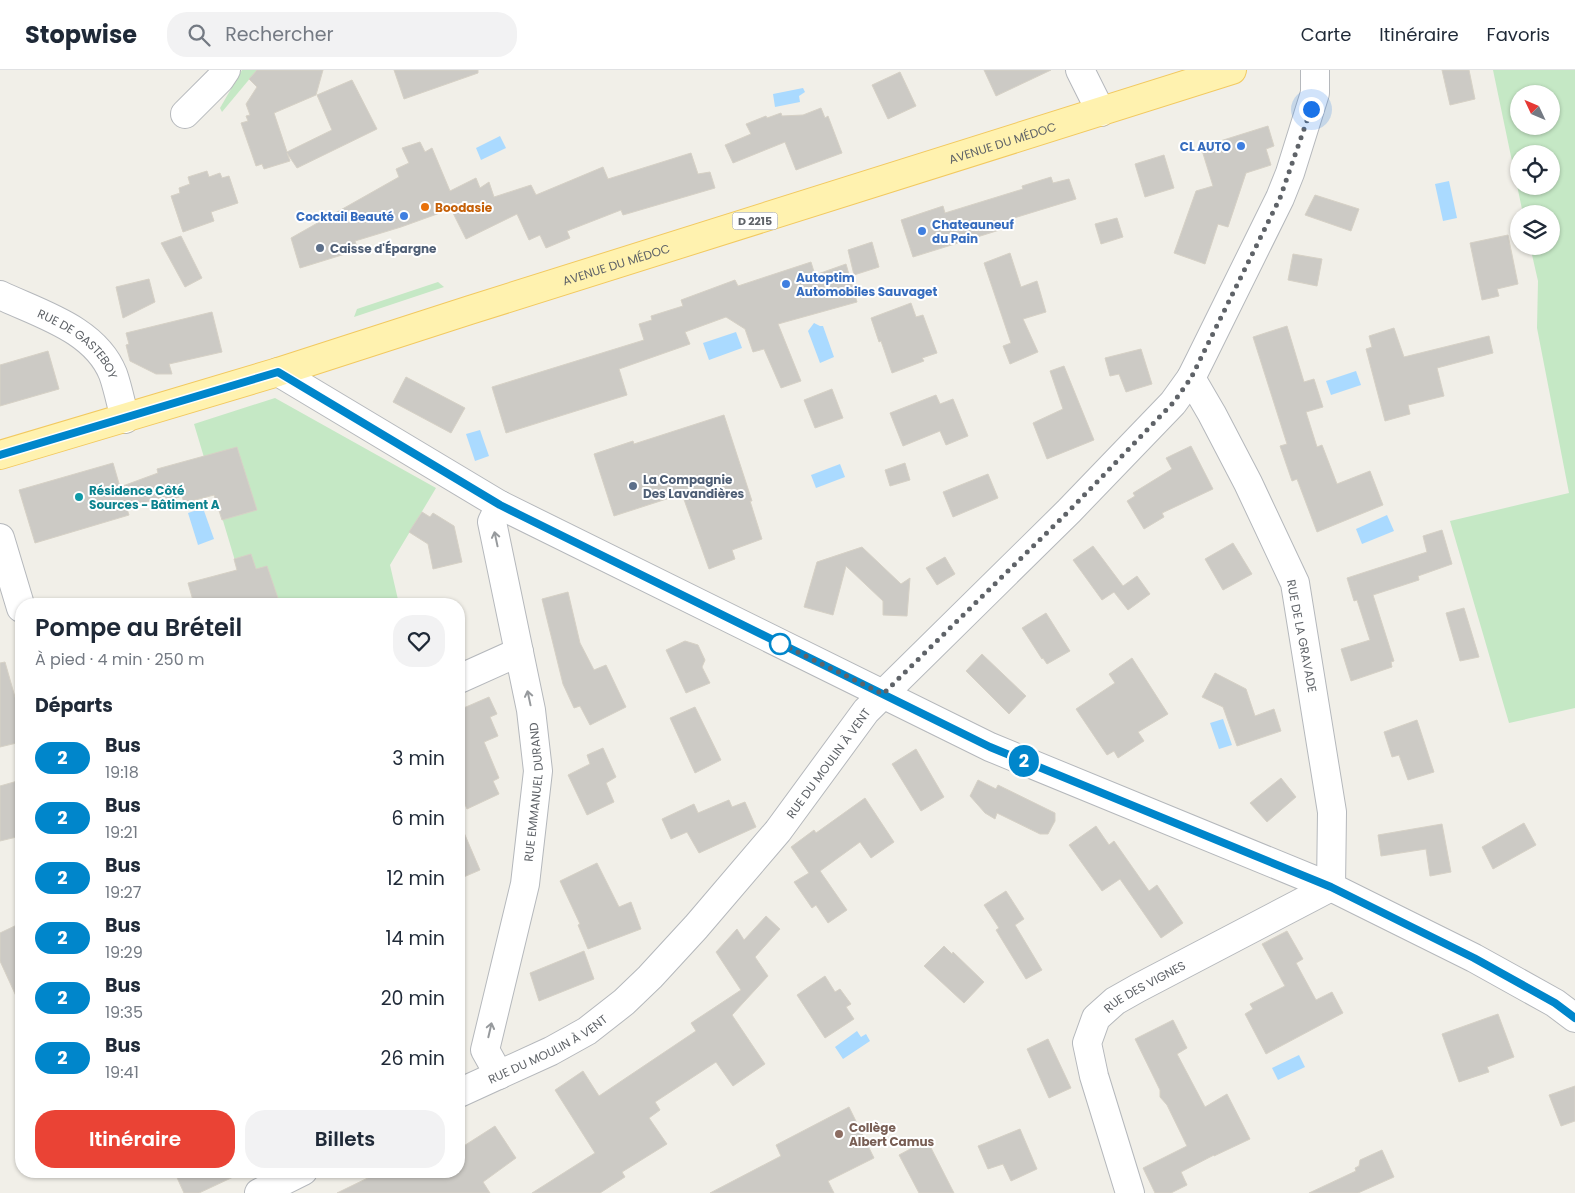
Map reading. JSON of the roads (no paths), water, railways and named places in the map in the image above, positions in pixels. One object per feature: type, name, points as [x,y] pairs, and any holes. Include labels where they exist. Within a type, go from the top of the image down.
[{"type":"main road","name":"AVENUE DU MÉDOC","points":[[0,454],[125,419],[278,372],[1232,70]]},
{"type":"street","points":[[185,114],[220,79],[226,70]]},
{"type":"street","points":[[1080,70],[1101,112]]},
{"type":"street","name":"RUE DU MOULIN À VENT","points":[[465,1090],[551,1051],[587,1031],[624,1002],[650,977],[696,927],[778,831],[866,711],[1069,511],[1173,403],[1191,378],[1280,198],[1311,109],[1315,93],[1316,70]]},
{"type":"street","name":"RUE DE GASTEBOY","points":[[0,295],[70,328],[96,348],[113,375],[125,419]]},
{"type":"street","points":[[278,372],[500,505],[990,747],[1331,887],[1474,958],[1555,1003],[1575,1018]]},
{"type":"street","name":"RUE DE LA GRAVADE","points":[[1191,378],[1248,483],[1295,583],[1332,812],[1331,887]]},
{"type":"street","name":"RUE EMMANUEL DURAND","points":[[499,1075],[485,1050],[525,884],[538,770],[532,710],[492,522],[500,505]]},
{"type":"street","points":[[0,538],[18,598]]},
{"type":"street","points":[[465,676],[519,652]]},
{"type":"street","name":"RUE DES VIGNES","points":[[1130,1193],[1094,1076],[1087,1043],[1096,1018],[1115,1001],[1138,988],[1331,887]]},
{"type":"water","points":[[803,88],[805,92],[799,96],[800,102],[775,107],[773,94]]},
{"type":"water","points":[[500,136],[506,148],[481,160],[476,148]]},
{"type":"water","points":[[1449,181],[1457,218],[1443,221],[1435,184]]},
{"type":"water","points":[[814,323],[823,326],[834,357],[820,363],[808,331]]},
{"type":"water","points":[[736,332],[742,348],[709,360],[703,343]]},
{"type":"water","points":[[1356,371],[1361,385],[1331,395],[1326,381]]},
{"type":"water","points":[[480,430],[489,456],[475,461],[466,434]]},
{"type":"water","points":[[840,464],[845,477],[816,488],[811,475]]},
{"type":"water","points":[[203,508],[214,539],[198,545],[188,513]]},
{"type":"water","points":[[1387,515],[1394,531],[1362,544],[1356,529]]},
{"type":"water","points":[[1223,719],[1232,745],[1219,749],[1210,723]]},
{"type":"water","points":[[857,1031],[861,1037],[866,1034],[870,1041],[843,1059],[835,1047]]},
{"type":"water","points":[[1299,1055],[1305,1067],[1278,1080],[1272,1068]]},
{"type":"place","name":"CL AUTO","points":[[1241,146]]},
{"type":"place","name":"Boodasie","points":[[425,207]]},
{"type":"place","name":"Cocktail Beauté","points":[[404,216]]},
{"type":"place","name":"Chateauneuf du Pain","points":[[922,231]]},
{"type":"place","name":"Caisse d'Épargne","points":[[320,248]]},
{"type":"place","name":"Autoptim Automobiles Sauvaget","points":[[786,284]]},
{"type":"place","name":"La Compagnie Des Lavandières","points":[[633,486]]},
{"type":"place","name":"Résidence Côté Sources - Bâtiment A","points":[[79,497]]},
{"type":"place","name":"Collège Albert Camus","points":[[839,1134]]}]
